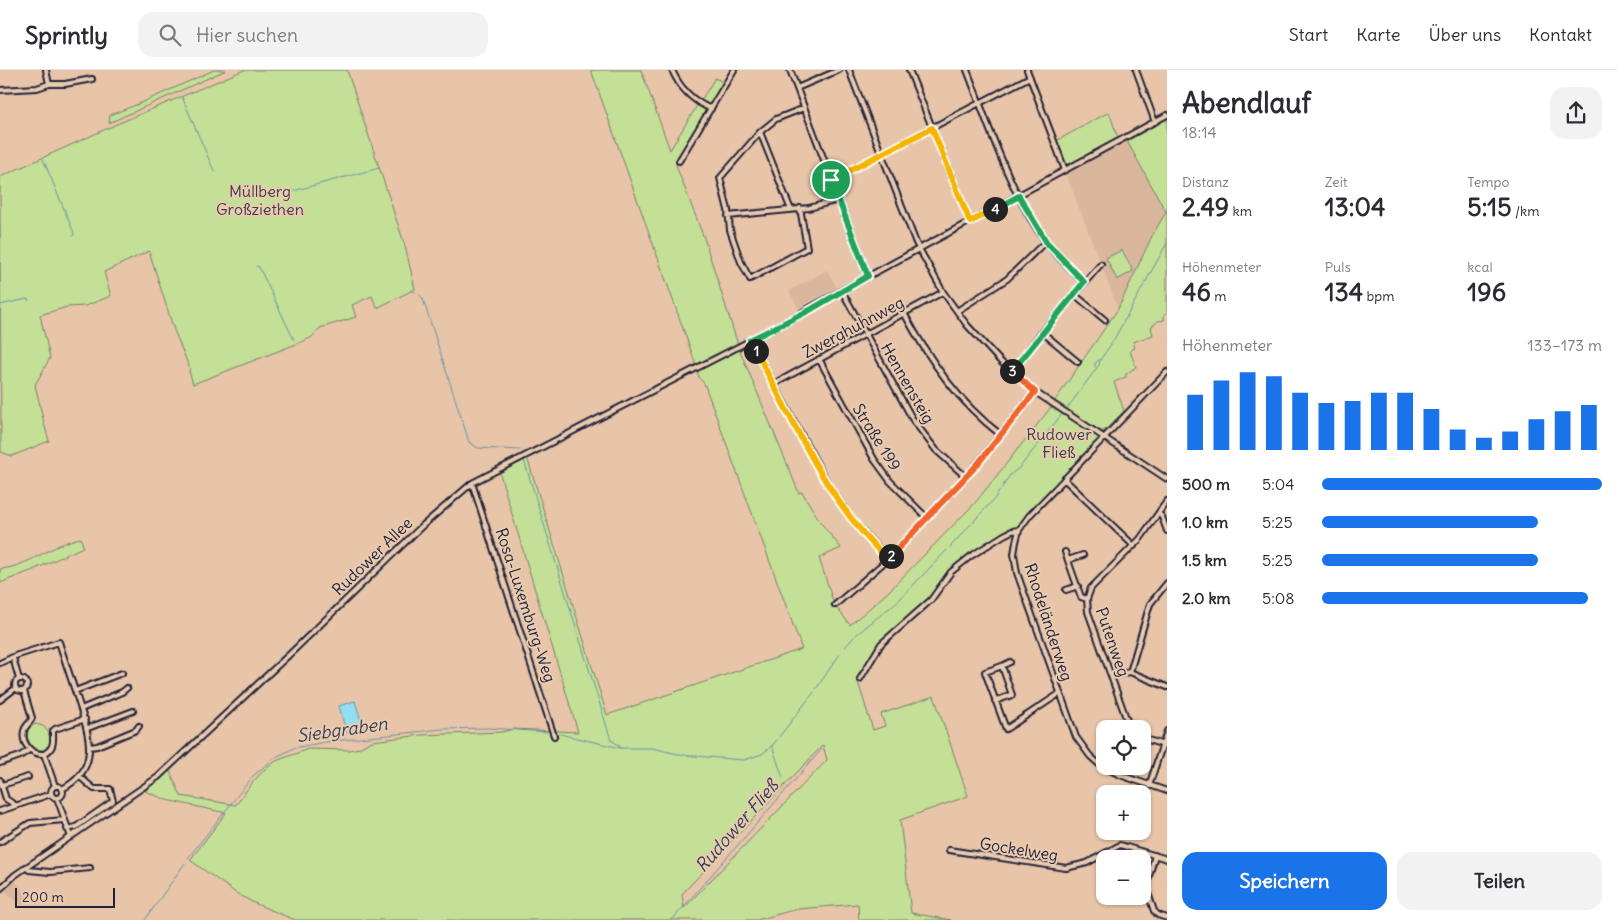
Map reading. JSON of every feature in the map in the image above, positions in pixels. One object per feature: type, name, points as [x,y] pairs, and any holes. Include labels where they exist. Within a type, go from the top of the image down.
[{"type":"street","points":[[46,70],[49,84]]},
{"type":"street","points":[[672,70],[686,92],[699,104],[711,109]]},
{"type":"street","points":[[679,161],[734,70]]},
{"type":"street","points":[[790,70],[868,276]]},
{"type":"street","points":[[797,88],[839,70]]},
{"type":"street","points":[[849,70],[919,249],[956,311],[985,345],[1035,392],[1167,479]]},
{"type":"street","points":[[909,70],[970,222]]},
{"type":"street","points":[[967,70],[1019,196],[1046,241],[1084,282]]},
{"type":"street","points":[[1027,70],[1066,170]]},
{"type":"street","points":[[1136,70],[1155,122]]},
{"type":"street","points":[[831,180],[1030,77]]},
{"type":"street","points":[[0,90],[37,88],[49,84],[92,79]]},
{"type":"street","points":[[800,208],[807,248],[750,279],[734,242],[720,178],[760,132],[776,119],[804,108]]},
{"type":"street","name":"Rudower Allee","points":[[0,889],[26,867],[158,777],[292,652],[421,526],[472,483],[802,313],[1167,115]]},
{"type":"street","points":[[760,132],[791,210]]},
{"type":"street","points":[[728,216],[791,210],[838,200]]},
{"type":"street","points":[[956,311],[1006,279],[1046,241]]},
{"type":"street","points":[[1012,372],[1042,332],[1100,264]]},
{"type":"street","name":"Hennensteig","points":[[842,291],[906,408],[919,428],[940,454],[966,477]]},
{"type":"street","name":"Zwerghuhnweg","points":[[774,384],[943,292]]},
{"type":"street","points":[[1074,294],[1105,320]]},
{"type":"street","points":[[904,313],[924,350],[948,384],[965,404],[1001,435]]},
{"type":"street","points":[[1042,332],[1078,362]]},
{"type":"street","points":[[750,340],[838,500],[866,536],[888,559]]},
{"type":"street","name":"Straße 199","points":[[819,359],[874,459],[890,481],[927,518]]},
{"type":"street","name":"Rhodeländerweg","points":[[1146,785],[1108,770],[1090,756],[1073,730],[1017,573],[1015,550],[1019,530],[1040,503],[1167,372]]},
{"type":"street","points":[[835,605],[888,559],[966,477],[1035,392]]},
{"type":"street","points":[[1064,479],[1134,546]]},
{"type":"street","name":"Rosa-Luxemburg-Weg","points":[[472,483],[554,736]]},
{"type":"street","name":"Putenweg","points":[[1127,720],[1088,612],[1087,599],[1094,584],[1134,546],[1159,514],[1167,500]]},
{"type":"street","points":[[1159,514],[1167,531]]},
{"type":"street","points":[[860,679],[881,644],[931,600],[950,572],[1004,535],[1019,530]]},
{"type":"street","points":[[1066,552],[1082,597],[1087,599]]},
{"type":"street","points":[[1068,560],[1083,555]]},
{"type":"street","points":[[1130,672],[1150,604],[1167,583]]},
{"type":"street","points":[[1066,590],[1078,586]]},
{"type":"street","points":[[0,663],[15,656],[59,642],[88,728],[90,747],[87,761],[79,776],[62,789],[62,794],[57,798]]},
{"type":"street","points":[[13,658],[19,679],[16,682],[16,688]]},
{"type":"street","points":[[1010,662],[985,672],[1006,729],[1059,694]]},
{"type":"street","points":[[995,701],[1012,695],[1002,666]]},
{"type":"street","points":[[1111,675],[1130,672],[1167,687]]},
{"type":"street","points":[[75,691],[122,673]]},
{"type":"street","points":[[19,679],[24,680],[28,684],[24,691],[32,718],[24,734],[29,750],[34,753],[44,754],[53,746],[53,731],[85,719]]},
{"type":"street","points":[[16,688],[18,691],[24,691]]},
{"type":"street","points":[[0,700],[16,688]]},
{"type":"street","points":[[81,709],[122,692],[127,688]]},
{"type":"street","points":[[88,728],[133,711]]},
{"type":"street","points":[[90,747],[136,730],[139,726]]},
{"type":"street","points":[[1149,785],[1165,745],[1167,730]]},
{"type":"street","points":[[1151,741],[1165,745]]},
{"type":"street","points":[[0,763],[20,756],[29,750]]},
{"type":"street","points":[[44,754],[55,786],[62,789]]},
{"type":"street","points":[[67,829],[76,827],[113,801],[110,789],[94,789],[79,776]]},
{"type":"street","points":[[2,785],[28,777]]},
{"type":"street","points":[[0,780],[8,801],[15,805]]},
{"type":"street","points":[[51,794],[52,788],[55,786]]},
{"type":"street","name":"Rhodeländerweg","points":[[1151,787],[1167,791]]},
{"type":"street","points":[[51,794],[57,798],[71,838]]},
{"type":"street","points":[[2,810],[51,794]]},
{"type":"street","points":[[2,810],[4,804],[8,801]]},
{"type":"street","points":[[0,842],[30,823],[64,820]]},
{"type":"street","name":"Gockelweg","points":[[950,850],[1061,868],[1087,863],[1120,845],[1167,859]]},
{"type":"street","points":[[1155,855],[1146,887],[1154,911],[1158,915],[1167,918]]},
{"type":"street","points":[[26,867],[29,870],[50,872],[90,868]]},
{"type":"shaded area","points":[[1127,141],[1166,212],[1152,236],[1118,309],[1066,174]]},
{"type":"shaded area","points":[[827,270],[837,288],[798,308],[789,291]]},
{"type":"shaded area","points":[[15,881],[30,899],[22,906],[4,890]]},
{"type":"green space","points":[[214,70],[226,70],[109,123],[110,115]]},
{"type":"green space","name":"Müllberg Großziethen","points":[[244,70],[347,70],[405,246],[415,289],[377,308],[372,296],[352,305],[356,317],[320,328],[312,337],[304,341],[193,384],[190,369],[174,330],[149,251],[104,272],[111,296],[85,306],[67,307],[40,315],[50,358],[35,385],[49,441],[12,456],[1,452],[0,177],[117,124]]},
{"type":"green space","points":[[591,70],[641,70],[670,150],[698,104],[710,109],[676,163],[677,168],[704,238],[740,351],[799,493],[802,492],[821,523],[841,548],[819,558],[834,604],[850,625],[887,593],[975,503],[1052,406],[1097,435],[1099,439],[1019,527],[1006,532],[963,559],[947,573],[934,595],[885,639],[863,672],[859,672],[858,682],[873,730],[885,726],[881,714],[934,696],[968,796],[900,820],[911,913],[951,920],[859,920],[858,904],[797,909],[757,920],[295,920],[254,903],[236,893],[190,860],[226,813],[167,800],[145,791],[169,769],[181,796],[236,805],[264,770],[276,761],[308,749],[350,750],[359,748],[372,741],[422,735],[502,732],[513,729],[578,732],[499,471],[527,457],[607,715],[802,649],[704,383],[699,378],[695,362]],"holes":[[[823,745],[827,760],[684,908],[682,894]]]},
{"type":"green space","points":[[715,78],[725,83],[712,104],[708,105],[700,102]]},
{"type":"green space","points":[[1109,112],[1118,138],[1066,166],[1056,141]]},
{"type":"green space","name":"Rudower Fließ","points":[[1167,119],[1167,313],[1164,314],[1164,320],[1158,321],[1151,327],[1153,335],[1133,342],[1135,348],[1130,351],[1136,367],[1126,374],[1126,377],[1114,382],[1124,411],[1104,431],[1100,431],[1054,402],[1118,309],[1152,236],[1166,212],[1127,141]]},
{"type":"green space","points":[[1122,250],[1133,271],[1117,280],[1106,258]]},
{"type":"green space","points":[[81,538],[83,547],[0,583],[0,569],[21,564],[61,545]]},
{"type":"green space","points":[[35,724],[42,726],[48,732],[50,743],[44,750],[33,749],[27,737],[28,729]]},
{"type":"water","points":[[355,701],[363,727],[346,732],[339,706]]},
{"type":"waterway","points":[[182,97],[214,171],[217,172]]},
{"type":"waterway","points":[[43,159],[74,233],[73,236]]},
{"type":"waterway","points":[[291,189],[293,191],[379,168]]},
{"type":"waterway","name":"Rudower Fließ","points":[[1066,410],[1099,365],[1100,360],[1112,343],[1167,243]]},
{"type":"waterway","points":[[256,266],[259,267],[294,340]]},
{"type":"waterway","points":[[411,290],[415,292]]},
{"type":"waterway","points":[[420,295],[423,299],[469,442],[478,448],[520,450]]},
{"type":"waterway","points":[[0,305],[29,300]]},
{"type":"waterway","name":"Rudower Fließ","points":[[1095,367],[1095,363],[1099,360]]},
{"type":"waterway","name":"Rudower Fließ","points":[[950,547],[995,498],[1010,475],[1020,467],[1062,414]]},
{"type":"waterway","points":[[524,460],[611,740],[620,748]]},
{"type":"waterway","name":"Rudower Fließ","points":[[856,635],[898,601],[947,550]]},
{"type":"waterway","name":"Siebgraben","points":[[845,647],[854,637]]},
{"type":"waterway","name":"Siebgraben","points":[[816,689],[840,654]]},
{"type":"waterway","name":"Siebgraben","points":[[560,734],[620,748],[652,748],[682,755],[744,760],[762,754],[772,746],[814,692]]},
{"type":"waterway","name":"Siebgraben","points":[[188,858],[253,776],[276,757],[294,748],[325,742],[442,729],[489,728],[547,732]]},
{"type":"waterway","points":[[772,746],[783,778]]},
{"type":"waterway","name":"Rudower Fließ","points":[[672,920],[822,749]]},
{"type":"waterway","name":"Siebgraben","points":[[145,920],[185,863]]},
{"type":"route","points":[[932,128],[970,222],[1019,196],[1030,218],[1047,243],[1084,282],[1042,332],[1012,372],[1035,392],[976,466],[888,559],[845,511],[825,480],[750,340],[810,310],[812,307],[868,276],[831,180],[932,128]]}]
